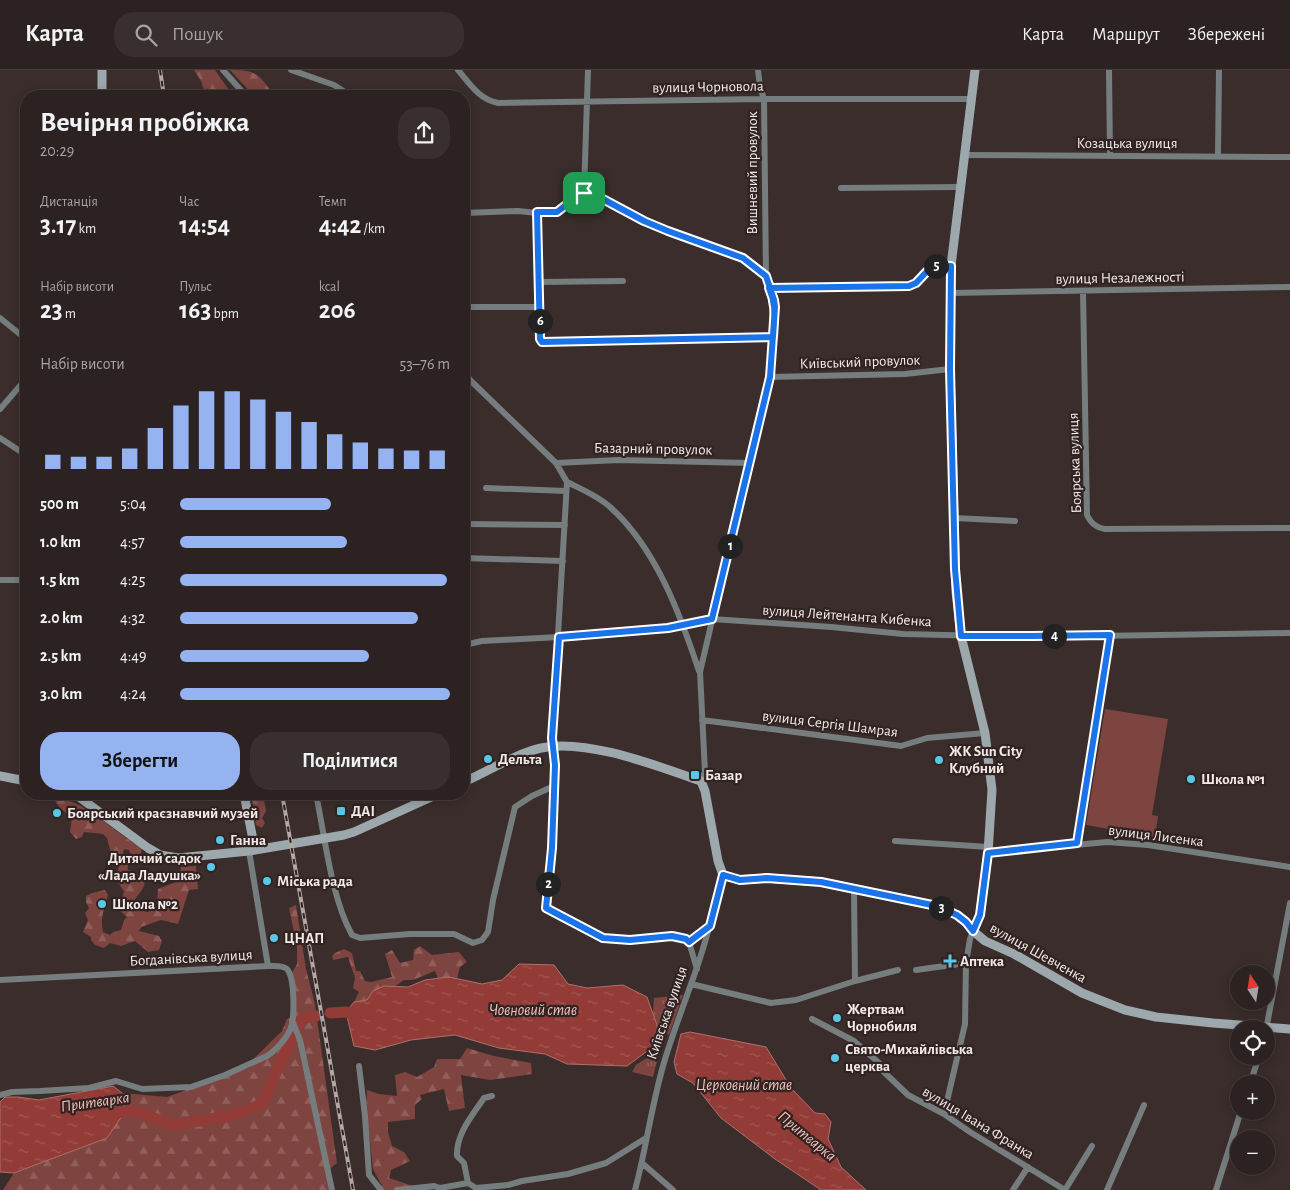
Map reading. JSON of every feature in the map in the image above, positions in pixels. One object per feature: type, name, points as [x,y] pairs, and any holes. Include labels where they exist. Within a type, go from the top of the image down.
[{"type":"street","points":[[102,70],[102,90]]},
{"type":"street","points":[[223,70],[241,90]]},
{"type":"street","points":[[291,70],[334,85],[342,90]]},
{"type":"street","name":"вулиця Чорновола","points":[[458,70],[481,96],[488,101],[498,103],[764,98],[972,99]]},
{"type":"street","points":[[584,193],[588,70]]},
{"type":"street","name":"Вишневий провулок","points":[[758,70],[760,87],[764,98],[766,276],[775,307],[770,377]]},
{"type":"street","points":[[944,1114],[965,1024],[966,964],[973,931],[980,915],[988,850],[992,790],[985,733],[961,636],[956,592],[950,369],[951,266],[975,70]]},
{"type":"street","points":[[1109,70],[1110,155]]},
{"type":"street","points":[[1218,156],[1220,70]]},
{"type":"street","name":"Козацька вулиця","points":[[965,155],[1290,157]]},
{"type":"street","points":[[841,188],[961,187]]},
{"type":"street","points":[[470,213],[518,210],[557,212],[584,193],[601,198],[644,221],[668,231],[743,258],[766,276]]},
{"type":"street","points":[[537,212],[540,339],[542,342],[773,337]]},
{"type":"street","points":[[769,288],[909,286],[916,283],[931,267],[951,266]]},
{"type":"street","points":[[539,282],[622,281]]},
{"type":"street","name":"вулиця Незалежності","points":[[951,293],[1290,288]]},
{"type":"street","name":"Боярська вулиця","points":[[1084,292],[1087,515],[1091,522],[1097,527],[1105,529],[1290,528]]},
{"type":"street","points":[[470,307],[539,307]]},
{"type":"street","points":[[0,318],[20,334]]},
{"type":"street","name":"Київський провулок","points":[[770,377],[905,374],[950,369]]},
{"type":"street","points":[[701,782],[705,772],[700,672],[770,377]]},
{"type":"street","points":[[470,384],[556,462],[567,482],[609,505],[626,523],[641,543],[669,591],[700,672]]},
{"type":"street","points":[[0,409],[20,386]]},
{"type":"street","points":[[0,438],[20,451]]},
{"type":"street","name":"Базарний провулок","points":[[556,462],[575,460],[750,462]]},
{"type":"street","points":[[567,482],[552,746],[554,758],[552,848],[546,908],[603,938],[630,940],[672,936],[686,939],[689,942],[697,969]]},
{"type":"street","points":[[486,488],[566,491]]},
{"type":"street","points":[[954,518],[1016,521]]},
{"type":"street","points":[[470,524],[565,525]]},
{"type":"street","points":[[470,558],[563,561]]},
{"type":"street","points":[[0,580],[20,580]]},
{"type":"street","name":"вулиця Лейтенанта Кибенка","points":[[470,644],[482,641],[559,637],[684,626],[712,619],[903,634],[961,636],[1290,633]]},
{"type":"street","points":[[1077,843],[1110,635]]},
{"type":"street","name":"вулиця Сергія Шамрая","points":[[702,720],[900,746],[906,746],[927,738],[985,733]]},
{"type":"street","points":[[470,779],[527,752],[552,746],[580,746],[666,769],[701,782],[705,791],[718,861],[723,875]]},
{"type":"street","points":[[0,776],[20,780]]},
{"type":"street","points":[[317,800],[333,880],[347,926],[352,935],[360,938],[410,934],[454,934],[474,943],[482,940],[488,932],[493,900],[515,807],[532,796],[554,786]]},
{"type":"street","points":[[83,800],[148,848],[160,855],[178,858],[252,851],[354,832],[425,800]]},
{"type":"street","points":[[245,800],[252,851]]},
{"type":"street","name":"вулиця Лисенка","points":[[895,841],[988,850],[1107,842],[1148,845],[1290,867]]},
{"type":"street","name":"Богданівська вулиця","points":[[0,980],[268,966],[252,851]]},
{"type":"street","name":"вулиця Шевченка","points":[[723,875],[740,880],[767,878],[821,882],[937,906],[957,915],[984,942],[1014,954],[1082,993],[1125,1010],[1156,1016],[1230,1025]]},
{"type":"street","name":"Київська вулиця","points":[[635,1190],[666,1057],[697,969],[723,875]]},
{"type":"street","points":[[854,889],[855,981]]},
{"type":"street","points":[[1269,1020],[1290,903]]},
{"type":"street","points":[[689,942],[710,926]]},
{"type":"street","points":[[916,970],[966,964]]},
{"type":"street","points":[[268,966],[284,967],[287,969],[292,981],[293,1022],[298,1034],[332,1190]]},
{"type":"street","points":[[691,984],[771,1003],[796,1000],[855,981],[898,970]]},
{"type":"street","name":"вулиця Івана Франка","points":[[812,1019],[854,1042],[879,1063],[884,1072],[908,1095],[944,1114],[1065,1190]]},
{"type":"street","points":[[0,1095],[12,1092],[89,1088],[116,1081],[142,1089],[191,1087],[225,1075],[273,1053],[290,1030],[293,1022]]},
{"type":"street","name":"вулиця Шевченка","points":[[1275,1029],[1290,1029]]},
{"type":"street","points":[[358,1066],[365,1116],[369,1176],[381,1190]]},
{"type":"street","points":[[468,1183],[464,1163],[457,1156],[457,1145],[466,1123],[484,1098],[492,1096]]},
{"type":"street","points":[[1107,1190],[1144,1106]]},
{"type":"street","points":[[1216,1190],[1238,1120]]},
{"type":"street","points":[[397,1190],[434,1186],[440,1188],[468,1183],[476,1188],[500,1186],[568,1174],[606,1162],[646,1138]]},
{"type":"street","points":[[1065,1190],[1092,1146]]},
{"type":"street","points":[[642,1163],[673,1190]]},
{"type":"street","points":[[1013,1190],[1028,1167]]},
{"type":"green space","points":[[194,70],[215,70],[229,90],[204,90]]},
{"type":"green space","points":[[230,70],[247,71],[257,75],[270,90],[248,90]]},
{"type":"green space","points":[[1105,709],[1168,719],[1152,815],[1158,816],[1155,837],[1086,825]]},
{"type":"green space","points":[[65,800],[77,804],[142,848],[140,856],[131,855],[129,850],[124,849],[123,853],[127,859],[128,870],[144,877],[143,888],[134,902],[140,910],[148,912],[157,903],[158,889],[179,881],[181,867],[196,866],[198,889],[189,890],[178,924],[161,920],[141,927],[139,931],[159,936],[162,941],[159,950],[148,952],[135,941],[121,946],[110,943],[104,948],[95,945],[91,937],[83,932],[88,920],[85,913],[89,908],[86,896],[105,890],[108,895],[102,918],[103,932],[110,935],[121,930],[127,917],[119,910],[124,891],[119,884],[118,877],[120,860],[117,855],[111,854],[107,838],[103,834],[84,832],[82,837],[76,839],[70,832],[72,817],[59,807],[55,801]]},
{"type":"green space","points":[[252,800],[264,800],[266,811],[262,818],[265,823],[262,828],[256,825]]},
{"type":"green space","points":[[296,905],[306,969],[315,1004],[337,1163],[326,1172],[329,1190],[3,1190],[14,1173],[107,1138],[123,1113],[122,1093],[167,1097],[251,1067],[250,1062],[282,1031],[287,1019],[295,1015],[292,973],[297,964],[297,947],[289,908]]},
{"type":"green space","points":[[420,946],[432,955],[459,952],[467,962],[460,967],[457,979],[449,977],[438,979],[435,971],[413,980],[404,980],[394,987],[384,986],[373,991],[367,1000],[354,1002],[359,992],[353,988],[355,978],[348,957],[333,960],[332,956],[344,949],[352,953],[356,971],[360,971],[365,981],[371,982],[392,977],[385,954],[392,950],[400,963],[413,960],[414,950]]},
{"type":"green space","points":[[683,995],[669,1035],[652,1026],[654,998]]},
{"type":"green space","points":[[467,1048],[494,1056],[531,1063],[532,1074],[490,1080],[461,1075],[465,1108],[449,1111],[444,1089],[420,1095],[422,1099],[415,1105],[415,1119],[388,1122],[388,1132],[392,1146],[404,1152],[410,1161],[391,1170],[389,1178],[416,1187],[433,1190],[381,1190],[382,1186],[373,1169],[366,1105],[367,1090],[379,1094],[397,1096],[395,1075],[405,1072],[417,1077],[434,1067],[437,1059],[460,1059]]},
{"type":"green space","points":[[660,1049],[653,1077],[632,1072],[636,1065]]},
{"type":"water","name":"Човновий став","points":[[519,964],[554,965],[568,984],[587,988],[623,985],[647,997],[657,1025],[658,1043],[627,1066],[567,1064],[545,1054],[499,1048],[455,1035],[411,1040],[375,1050],[354,1046],[346,1012],[354,1002],[367,1000],[373,991],[384,986],[408,987],[425,980],[449,977],[482,984],[502,980]]},
{"type":"water","name":"Церковний став","points":[[690,1032],[766,1047],[791,1088],[815,1113],[825,1114],[831,1122],[828,1139],[841,1167],[866,1190],[821,1190],[775,1159],[721,1118],[693,1083],[677,1074],[674,1062],[681,1034]]},
{"type":"water","points":[[113,1086],[122,1093],[124,1113],[107,1138],[14,1173],[0,1172],[0,1102],[5,1097],[39,1100]]},
{"type":"waterway","name":"Притварка","points":[[330,1013],[346,1012],[360,1015]]},
{"type":"waterway","name":"Притварка","points":[[110,1115],[126,1111],[137,1112],[173,1125],[230,1116],[262,1104],[298,1023],[303,1018],[316,1016]]},
{"type":"railway","points":[[160,70],[163,90]]},
{"type":"railway","points":[[283,800],[353,1190]]},
{"type":"place","name":"Дельта","points":[[488,759]]},
{"type":"place","name":"ЖК Sun City Клубний","points":[[939,760]]},
{"type":"place","name":"Базар","points":[[695,775]]},
{"type":"place","name":"Школа №1","points":[[1191,779]]},
{"type":"place","name":"ДАІ","points":[[341,811]]},
{"type":"place","name":"Боярський краєзнавчий музей","points":[[57,813]]},
{"type":"place","name":"Ганна","points":[[220,840]]},
{"type":"place","name":"Дитячий садок «Лада Ладушка»","points":[[211,867]]},
{"type":"place","name":"Міська рада","points":[[267,881]]},
{"type":"place","name":"Школа №2","points":[[102,904]]},
{"type":"place","name":"ЦНАП","points":[[274,938]]},
{"type":"place","name":"Аптека","points":[[950,961]]},
{"type":"place","name":"Жертвам Чорнобиля","points":[[837,1018]]},
{"type":"place","name":"Свято-Михайлівська церква","points":[[835,1058]]},
{"type":"route","points":[[584,193],[557,212],[537,212],[540,340],[542,342],[773,337],[774,318],[775,307],[769,288],[909,286],[916,283],[931,267],[951,266],[950,369],[955,569],[961,636],[1110,635],[1077,843],[988,853],[980,915],[973,931],[957,915],[937,906],[821,882],[767,878],[740,880],[723,875],[710,926],[689,942],[686,939],[672,936],[630,940],[603,938],[546,908],[552,848],[555,765],[552,738],[559,637],[668,628],[712,619],[770,377],[773,337],[775,307],[774,300],[769,288],[766,276],[743,258],[668,231],[644,221],[601,198],[584,193]]}]
